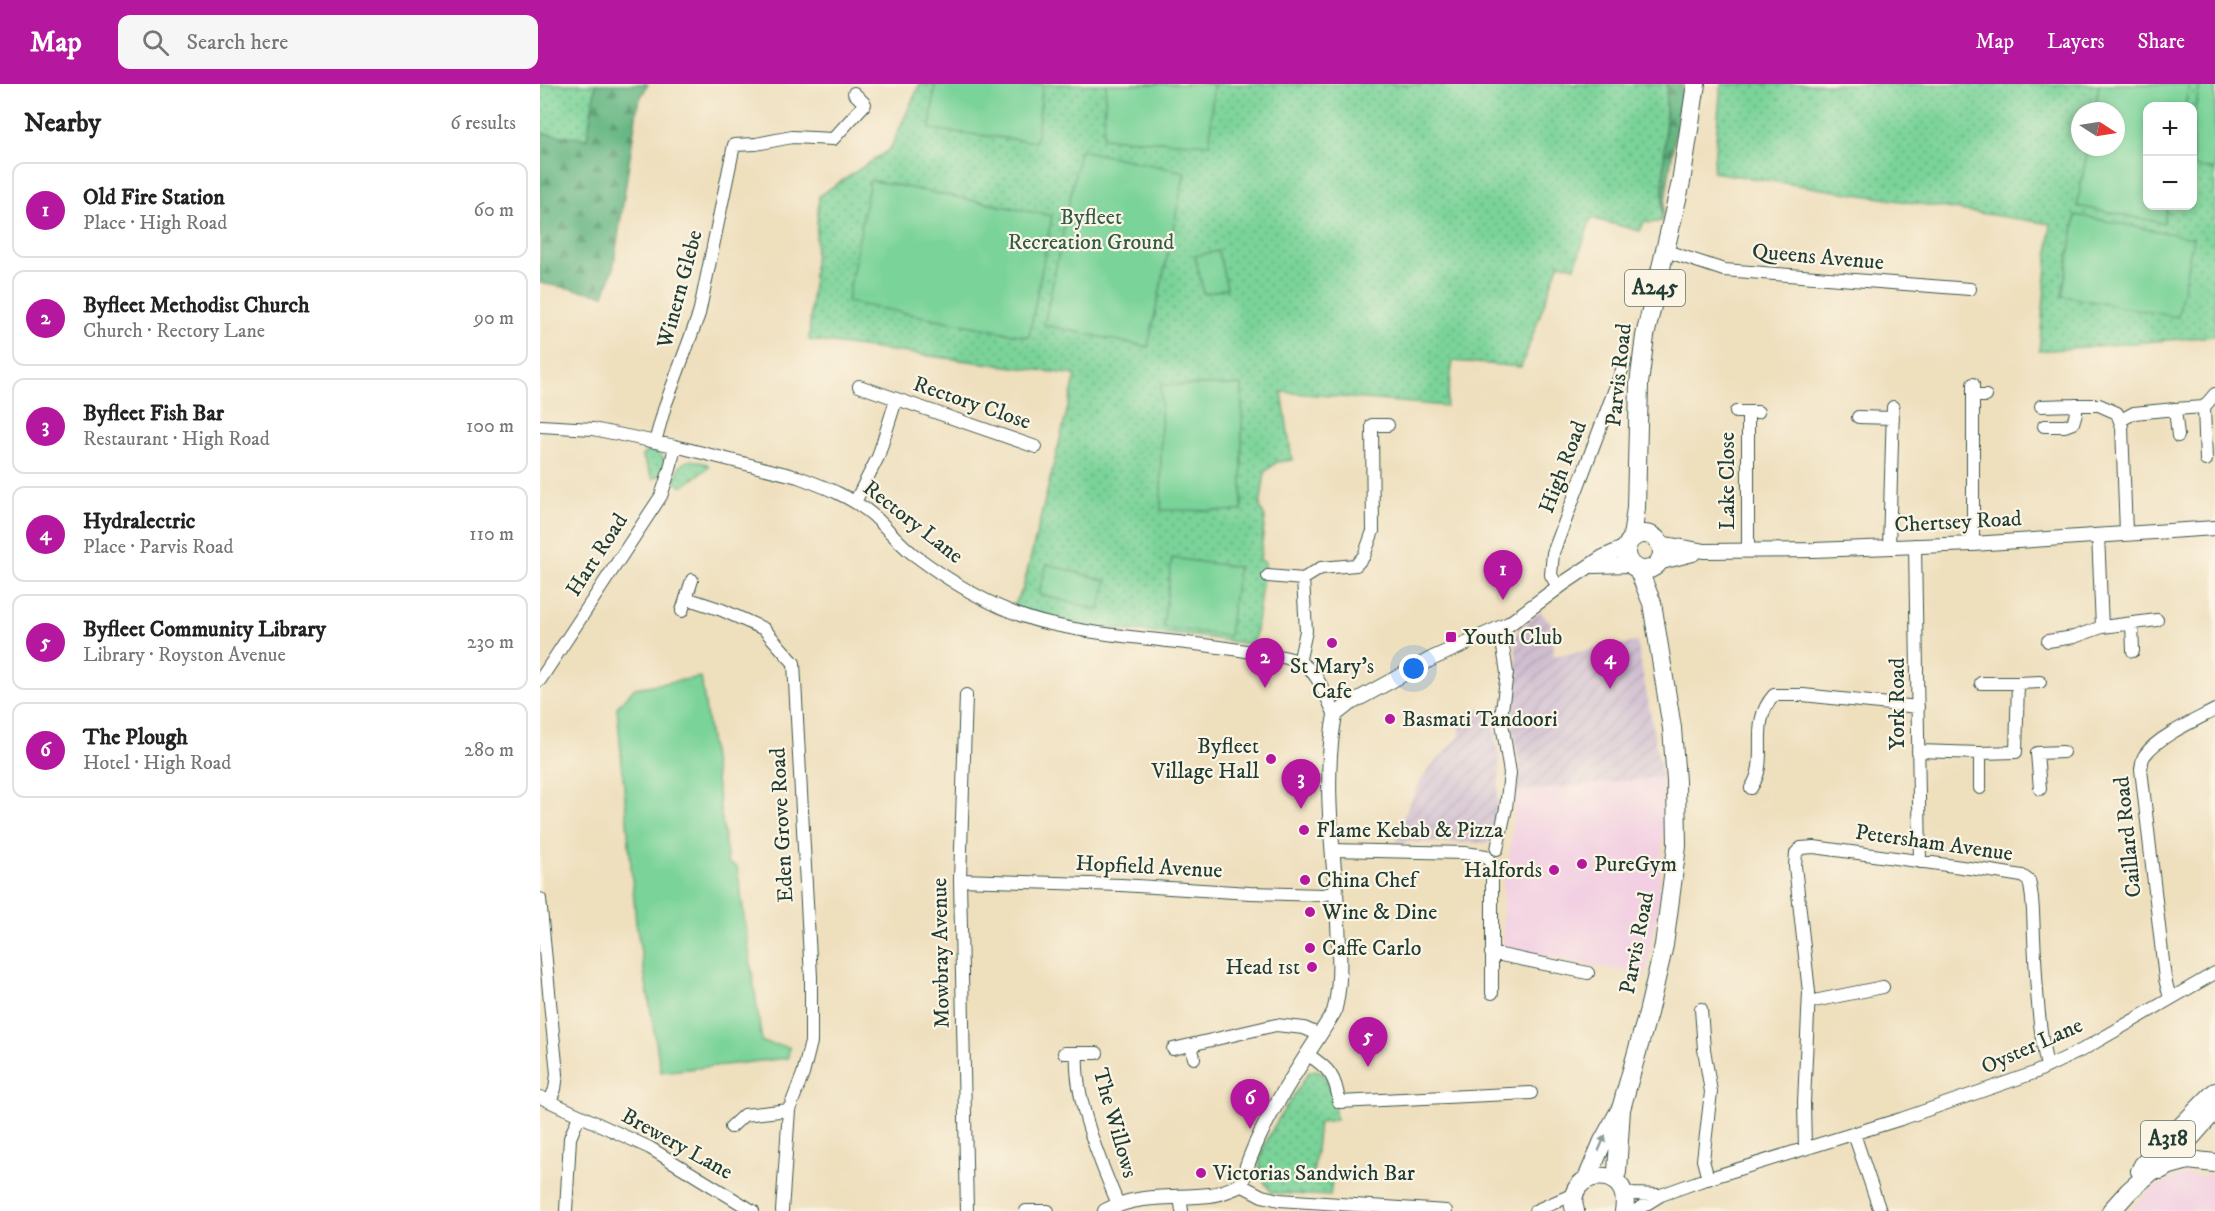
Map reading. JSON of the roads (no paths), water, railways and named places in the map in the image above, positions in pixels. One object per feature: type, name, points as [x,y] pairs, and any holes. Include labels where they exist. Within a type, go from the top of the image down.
[{"type":"main road","name":"Parvis Road","points":[[1642,541],[1636,495],[1639,384],[1653,295],[1666,251],[1688,144],[1696,84]]},
{"type":"main road","points":[[1642,541],[1662,553],[1645,566],[1626,556],[1642,541]]},
{"type":"main road","name":"Parvis Road","points":[[1624,1211],[1625,1201],[1618,1185],[1617,1172],[1621,1109],[1664,945],[1677,846],[1672,728],[1645,566]]},
{"type":"main road","name":"A318","points":[[2129,1191],[2143,1165],[2215,1092]]},
{"type":"main road","name":"Parvis Road","points":[[1574,1203],[1579,1185],[1587,1179],[1603,1141],[1621,1109]]},
{"type":"main road","name":"A318","points":[[2208,1162],[2194,1156],[2191,1147],[2215,1110]]},
{"type":"main road","name":"A318","points":[[2111,1211],[2129,1191],[2202,1130]]},
{"type":"main road","name":"A318","points":[[2145,1178],[2170,1165],[2188,1160],[2208,1162]]},
{"type":"main road","points":[[1587,1179],[1595,1176],[1618,1185]]},
{"type":"street","name":"Winern Glebe","points":[[655,442],[665,406],[699,314],[734,145],[756,144],[792,137],[833,140],[868,106],[854,93]]},
{"type":"street","name":"Queens Avenue","points":[[1666,251],[1724,270],[1970,289]]},
{"type":"street","name":"High Road","points":[[1558,587],[1551,575],[1553,553],[1625,362]]},
{"type":"street","name":"Rectory Close","points":[[860,386],[1036,447]]},
{"type":"street","points":[[1973,544],[1977,392]]},
{"type":"street","points":[[2206,460],[2204,407],[2215,394]]},
{"type":"street","name":"Rectory Close","points":[[855,502],[878,457],[896,399]]},
{"type":"street","points":[[2044,426],[2065,426],[2073,423],[2076,413],[2075,405]]},
{"type":"street","points":[[2041,406],[2099,405],[2117,413],[2121,420],[2126,532]]},
{"type":"street","points":[[2121,420],[2134,412],[2204,407]]},
{"type":"street","points":[[2175,409],[2178,436]]},
{"type":"street","name":"Lake Close","points":[[1747,412],[1748,549]]},
{"type":"street","points":[[1858,417],[1893,412],[1889,546]]},
{"type":"street","points":[[1268,576],[1303,579],[1321,568],[1356,565],[1364,556],[1373,531],[1372,425],[1388,425]]},
{"type":"street","name":"Rectory Lane","points":[[540,426],[593,429],[675,446],[798,477],[824,486],[855,502],[906,548],[941,574],[998,606],[1031,619],[1087,631],[1220,646],[1276,656],[1299,663]]},
{"type":"street","name":"Hart Road","points":[[540,680],[660,496],[670,469],[675,446]]},
{"type":"street","name":"Chertsey Road","points":[[1645,566],[1704,552],[1748,549],[1813,550],[1973,544],[2126,532],[2215,528]]},
{"type":"street","points":[[2098,535],[2102,627]]},
{"type":"street","points":[[1335,715],[1349,704],[1433,658],[1500,628],[1603,557],[1642,541]]},
{"type":"street","name":"Chertsey Road","points":[[1642,541],[1704,552]]},
{"type":"street","name":"York Road","points":[[1915,545],[1920,862]]},
{"type":"street","points":[[1589,567],[1604,564],[1645,566]]},
{"type":"street","points":[[1241,1185],[1252,1151],[1265,1125],[1334,1012],[1338,998],[1340,966],[1332,850],[1329,758],[1335,715],[1310,670],[1299,663],[1305,632],[1303,579]]},
{"type":"street","points":[[682,611],[692,580]]},
{"type":"street","name":"Eden Grove Road","points":[[686,598],[722,610],[764,629],[794,663],[811,977],[811,1042],[803,1074],[789,1110],[783,1211]]},
{"type":"street","points":[[2048,640],[2074,637],[2102,627],[2157,620]]},
{"type":"street","points":[[2132,623],[2133,651]]},
{"type":"street","points":[[1497,849],[1506,808],[1510,773],[1501,717],[1508,673],[1500,628]]},
{"type":"street","points":[[1981,683],[2040,682]]},
{"type":"street","points":[[2016,752],[2018,683]]},
{"type":"street","name":"Mowbray Avenue","points":[[966,694],[960,880],[967,1211]]},
{"type":"street","points":[[1751,788],[1757,779],[1760,766],[1760,725],[1765,705],[1774,695],[1803,695],[1918,707]]},
{"type":"street","name":"Caillard Road","points":[[2170,998],[2165,979],[2141,769],[2144,756],[2152,748],[2178,729],[2215,710]]},
{"type":"street","points":[[1918,751],[2063,752]]},
{"type":"street","points":[[1980,753],[1980,788]]},
{"type":"street","points":[[2037,753],[2040,789]]},
{"type":"street","name":"Petersham Avenue","points":[[1805,1149],[1804,1102],[1809,1002],[1808,975],[1797,892],[1796,853],[1801,848],[1814,847],[2022,876],[2030,881],[2033,894],[2041,1031],[2047,1067]]},
{"type":"street","points":[[1332,850],[1479,853],[1486,856],[1492,866],[1492,993]]},
{"type":"street","name":"Hopfield Avenue","points":[[960,880],[1121,885],[1250,893],[1322,895],[1336,892]]},
{"type":"street","points":[[540,899],[557,1074],[555,1089],[545,1099]]},
{"type":"street","points":[[1491,953],[1588,973]]},
{"type":"street","name":"Oyster Lane","points":[[1635,1211],[1661,1195],[1995,1088],[2047,1067],[2082,1050],[2215,973]]},
{"type":"street","points":[[1809,1002],[1883,987]]},
{"type":"street","points":[[1701,1009],[1704,1049],[1711,1092],[1703,1160],[1707,1179]]},
{"type":"street","points":[[1173,1049],[1276,1025],[1304,1028],[1320,1035]]},
{"type":"street","points":[[1191,1045],[1194,1058]]},
{"type":"street","name":"The Willows","points":[[1064,1053],[1097,1053]]},
{"type":"street","name":"The Willows","points":[[1077,1053],[1076,1073],[1087,1117],[1118,1204]]},
{"type":"street","points":[[1308,1055],[1324,1065],[1333,1076],[1339,1102],[1532,1093]]},
{"type":"street","name":"Brewery Lane","points":[[545,1099],[650,1148],[753,1211]]},
{"type":"street","points":[[731,1127],[744,1115],[789,1110]]},
{"type":"street","points":[[566,1211],[570,1138],[579,1116]]},
{"type":"street","points":[[1854,1134],[1880,1211]]},
{"type":"street","points":[[1105,1211],[1118,1204],[1142,1199],[1219,1193],[1241,1185],[1262,1196],[1279,1200],[1446,1211]]},
{"type":"street","name":"Oyster Lane","points":[[1618,1185],[1633,1194],[1661,1195]]},
{"type":"street","points":[[1180,1196],[1182,1211]]},
{"type":"street","points":[[1535,1211],[1574,1203]]},
{"type":"street","points":[[1026,1211],[1048,1211]]},
{"type":"place","name":"Old Fire Station","points":[[1503,600]]},
{"type":"place","name":"Youth Club","points":[[1451,637]]},
{"type":"place","name":"St Mary's Cafe","points":[[1332,643]]},
{"type":"place","name":"Byfleet Methodist Church","points":[[1265,688]]},
{"type":"place","name":"Hydralectric","points":[[1610,689]]},
{"type":"place","name":"Basmati Tandoori","points":[[1390,719]]},
{"type":"place","name":"Byfleet Village Hall","points":[[1271,759]]},
{"type":"place","name":"Byfleet Fish Bar","points":[[1301,809]]},
{"type":"place","name":"Flame Kebab & Pizza","points":[[1304,830]]},
{"type":"place","name":"PureGym","points":[[1582,864]]},
{"type":"place","name":"Halfords","points":[[1554,870]]},
{"type":"place","name":"China Chef","points":[[1305,880]]},
{"type":"place","name":"Wine & Dine","points":[[1310,912]]},
{"type":"place","name":"Caffe Carlo","points":[[1310,948]]},
{"type":"place","name":"Head 1st","points":[[1312,967]]},
{"type":"place","name":"Byfleet Community Library","points":[[1368,1067]]},
{"type":"place","name":"The Plough","points":[[1250,1129]]},
{"type":"place","name":"Victorias Sandwich Bar","points":[[1201,1173]]},
{"type":"park label","name":"Byfleet Recreation Ground","points":[[1091,230]]}]
